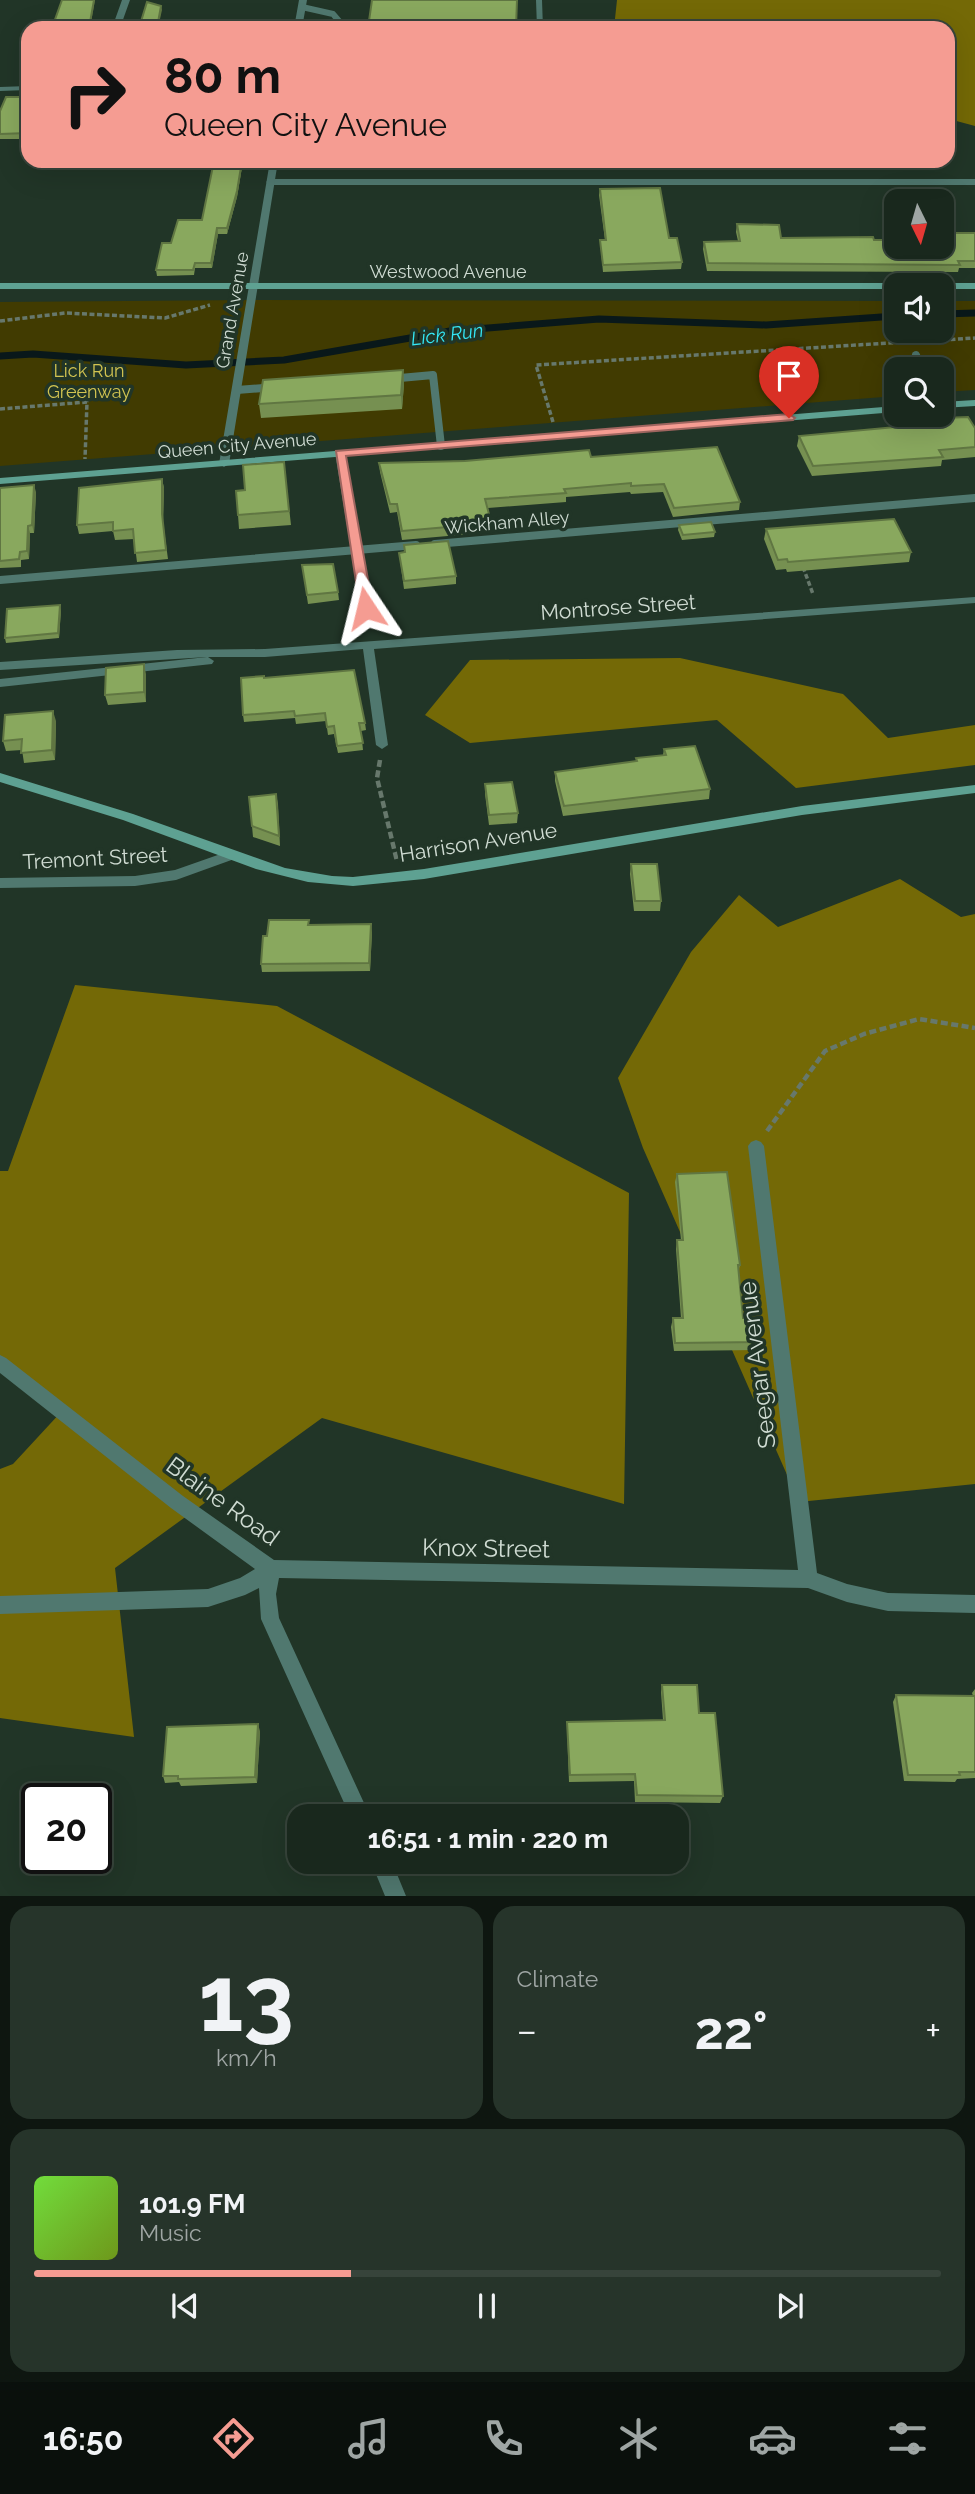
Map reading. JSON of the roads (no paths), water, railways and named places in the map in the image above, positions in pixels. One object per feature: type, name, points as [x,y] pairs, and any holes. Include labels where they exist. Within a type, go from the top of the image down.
[{"type":"main road","name":"Westwood Avenue","points":[[0,286],[884,286]]},
{"type":"main road","points":[[954,286],[975,286]]},
{"type":"main road","points":[[954,404],[975,403]]},
{"type":"main road","name":"Queen City Avenue","points":[[0,481],[884,410]]},
{"type":"main road","name":"Harrison Avenue","points":[[0,777],[144,822],[232,855],[309,878],[337,881],[400,876],[846,802],[975,789]]},
{"type":"street","points":[[118,21],[126,0]]},
{"type":"street","points":[[0,89],[21,88]]},
{"type":"street","name":"Grand Avenue","points":[[224,464],[273,168]]},
{"type":"street","points":[[270,182],[975,182]]},
{"type":"street","points":[[340,453],[357,551]]},
{"type":"street","name":"Montrose Street","points":[[0,683],[123,672],[265,653],[975,600]]},
{"type":"street","points":[[368,645],[382,745]]},
{"type":"street","name":"Montrose Street","points":[[0,666],[177,654],[265,653]]},
{"type":"street","name":"Tremont Street","points":[[0,883],[135,881],[176,875],[232,855]]},
{"type":"street","name":"Seegar Avenue","points":[[756,1146],[808,1579]]},
{"type":"street","name":"Blaine Road","points":[[0,1363],[177,1502],[271,1569],[267,1594],[270,1619],[355,1804]]},
{"type":"street","points":[[0,1605],[208,1598],[245,1586],[271,1569]]},
{"type":"street","name":"Knox Street","points":[[271,1569],[808,1579],[848,1593],[888,1602],[975,1604]]},
{"type":"street","points":[[386,1874],[396,1895]]},
{"type":"lane","points":[[539,0],[540,21]]},
{"type":"lane","points":[[303,4],[332,13],[343,21]]},
{"type":"lane","points":[[380,379],[433,375],[441,446]]},
{"type":"lane","points":[[237,390],[287,386]]},
{"type":"lane","name":"Wickham Alley","points":[[0,580],[975,498]]},
{"type":"lane","points":[[357,551],[366,608]]},
{"type":"waterway","name":"Lick Run","points":[[954,314],[975,313]]},
{"type":"waterway","name":"Lick Run","points":[[0,356],[33,354],[186,365],[284,360],[450,331],[599,319],[766,325],[884,317]]},
{"type":"park label","name":"Lick Run Greenway","points":[[89,380]]}]
